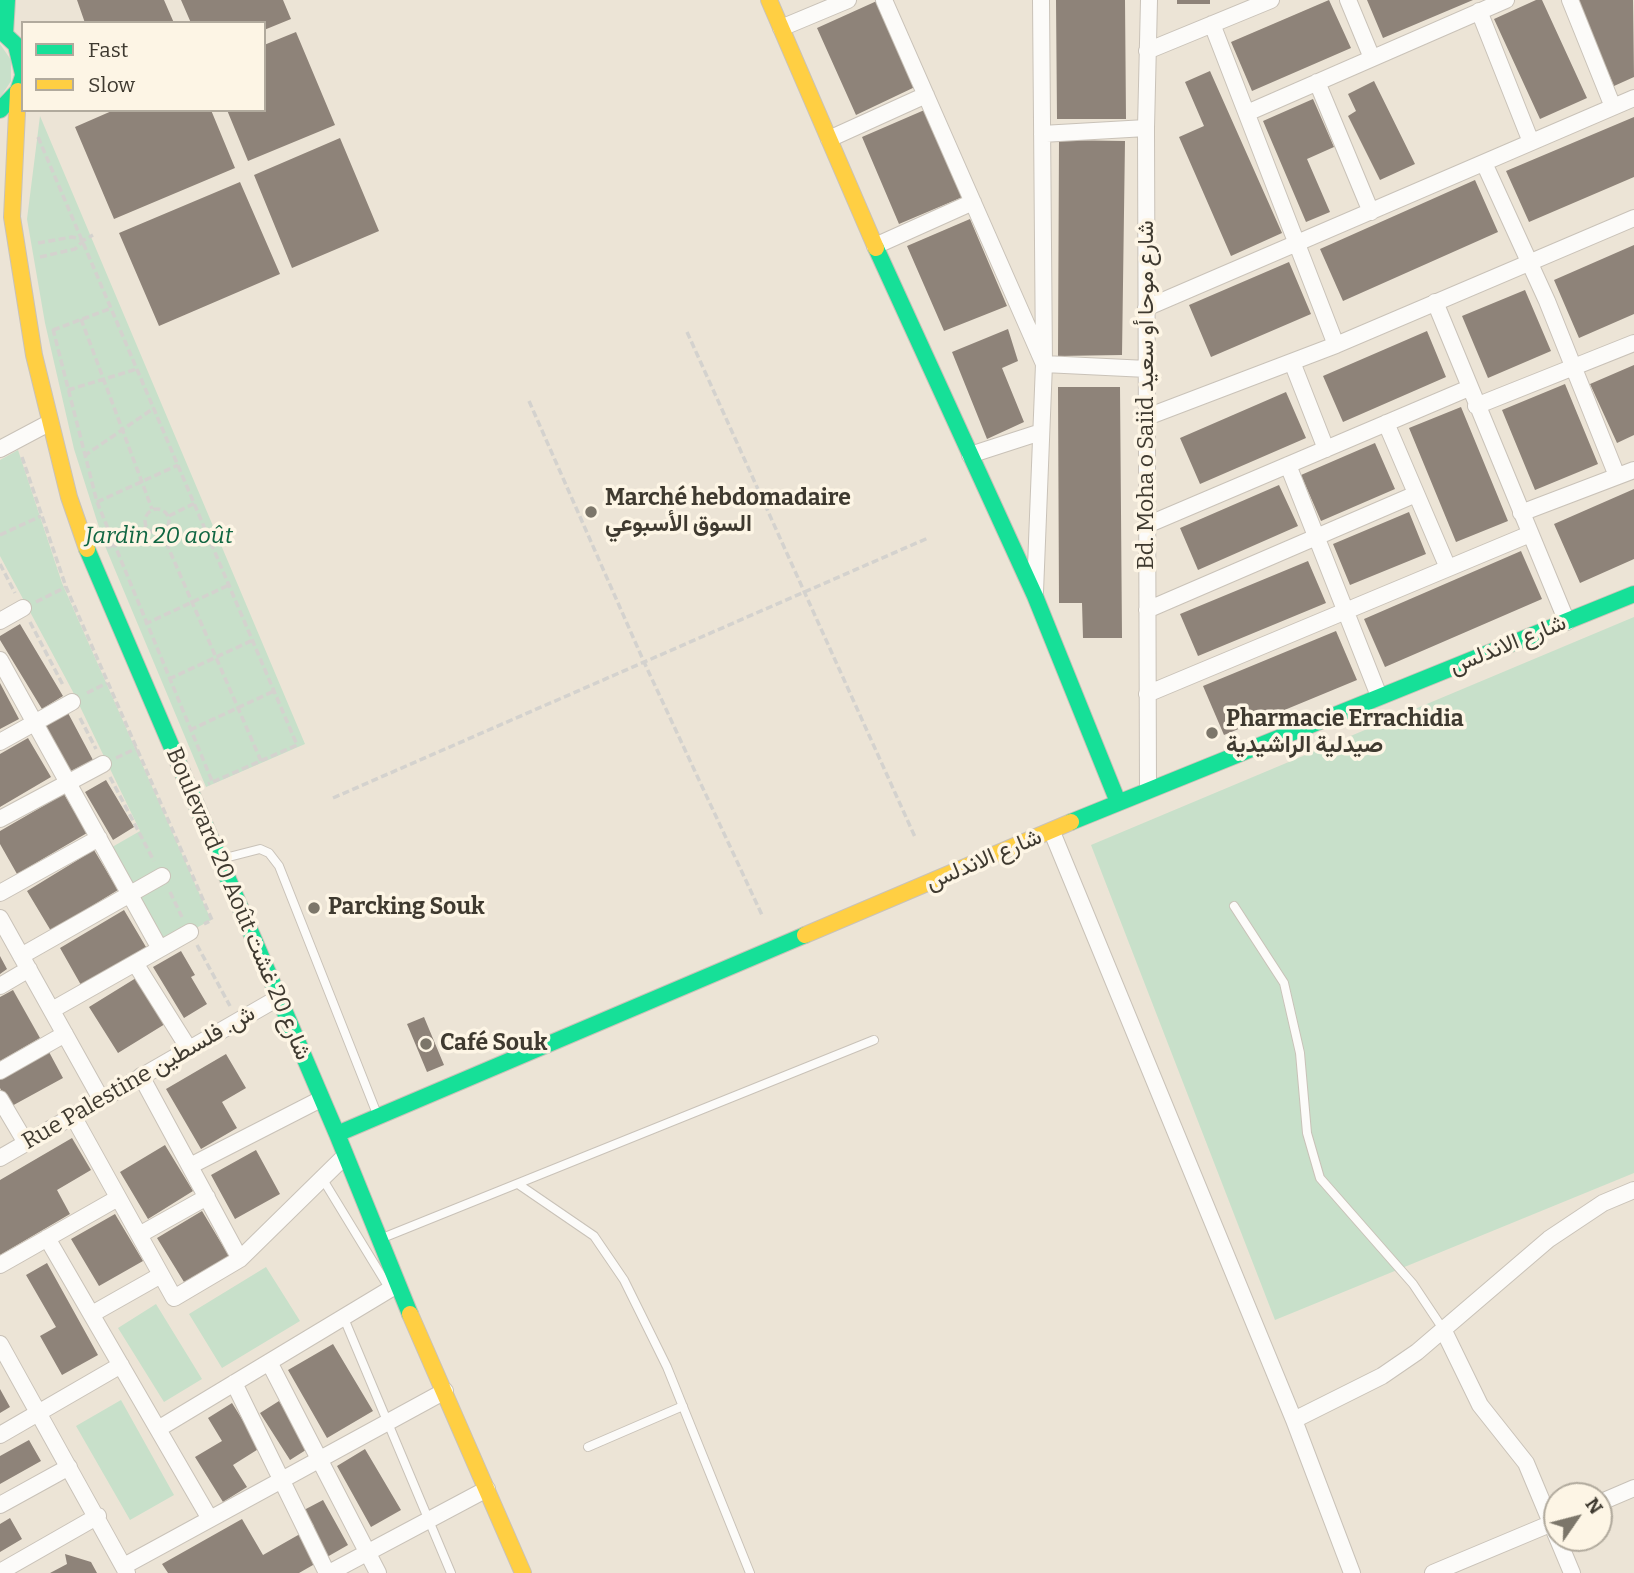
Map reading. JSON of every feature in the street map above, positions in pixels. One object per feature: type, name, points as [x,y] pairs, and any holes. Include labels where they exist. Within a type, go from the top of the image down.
[{"type":"street","points":[[7,0],[3,32],[16,45],[21,80],[12,217]]},
{"type":"street","points":[[769,0],[875,246],[1035,596],[1118,802]]},
{"type":"street","points":[[781,28],[848,0]]},
{"type":"street","points":[[884,0],[1044,365]]},
{"type":"street","points":[[1035,596],[1044,365],[1041,0]]},
{"type":"street","name":"Bd. Moha o Saiid شارع موحا أو سعيد","points":[[1148,789],[1146,128],[1149,0]]},
{"type":"street","points":[[1147,51],[1271,0]]},
{"type":"street","points":[[1349,0],[1371,58]]},
{"type":"street","points":[[1247,113],[1504,0]]},
{"type":"street","points":[[1570,0],[1613,107]]},
{"type":"street","points":[[1479,12],[1531,142]]},
{"type":"street","points":[[1212,24],[1336,345]]},
{"type":"street","points":[[0,110],[21,80]]},
{"type":"street","points":[[1317,82],[1371,212]]},
{"type":"street","points":[[829,139],[926,95]]},
{"type":"street","points":[[1146,308],[1634,98]]},
{"type":"street","points":[[1042,134],[1146,128]]},
{"type":"street","points":[[1484,163],[1528,261],[1617,476]]},
{"type":"street","points":[[0,191],[12,217]]},
{"type":"street","points":[[875,246],[973,202]]},
{"type":"street","name":"Boulevard 20 Août شارع 20 غشت","points":[[12,217],[34,355],[49,423],[90,558],[337,1134],[379,1240],[393,1287],[445,1391],[523,1573]]},
{"type":"street","points":[[1147,417],[1336,345],[1634,218]]},
{"type":"street","points":[[1435,302],[1567,622]]},
{"type":"street","points":[[1476,406],[1634,343]]},
{"type":"street","points":[[1292,362],[1326,449]]},
{"type":"street","points":[[1044,365],[1147,369]]},
{"type":"street","points":[[1147,524],[1469,388]]},
{"type":"street","points":[[0,449],[49,423]]},
{"type":"street","points":[[1385,424],[1448,568]]},
{"type":"street","points":[[970,455],[1041,432]]},
{"type":"street","points":[[1288,465],[1379,696]]},
{"type":"street","points":[[1521,513],[1634,470]]},
{"type":"street","points":[[1147,610],[1416,494]]},
{"type":"street","points":[[1147,694],[1530,534]]},
{"type":"street","name":"شارع الاندلس","points":[[337,1134],[1148,789],[1634,594]]},
{"type":"street","points":[[0,621],[23,608]]},
{"type":"street","points":[[0,660],[160,949]]},
{"type":"street","points":[[0,742],[72,702]]},
{"type":"street","points":[[0,819],[103,764]]},
{"type":"street","points":[[1052,832],[1294,1420],[1352,1573]]},
{"type":"street","points":[[0,893],[99,838]]},
{"type":"street","points":[[0,986],[25,963],[162,876]]},
{"type":"street","points":[[0,918],[101,1099]]},
{"type":"street","points":[[52,1010],[190,932]]},
{"type":"street","points":[[135,963],[189,1049]]},
{"type":"street","name":"Rue Palestine ش. فلسطين","points":[[0,1158],[278,998]]},
{"type":"street","points":[[0,1072],[65,1034]]},
{"type":"street","points":[[141,1076],[240,1259]]},
{"type":"street","points":[[0,1099],[26,1143]]},
{"type":"street","points":[[190,1166],[321,1099]]},
{"type":"street","points":[[73,1116],[174,1298],[240,1259],[345,1156]]},
{"type":"street","points":[[1294,1420],[1382,1376],[1417,1352],[1549,1239],[1603,1203],[1634,1190]]},
{"type":"street","points":[[139,1234],[207,1197]]},
{"type":"street","points":[[0,1265],[118,1198]]},
{"type":"street","points":[[47,1238],[210,1519]]},
{"type":"street","points":[[92,1314],[161,1275]]},
{"type":"street","points":[[158,1429],[393,1287]]},
{"type":"street","points":[[1443,1329],[1480,1405],[1525,1463],[1543,1501]]},
{"type":"street","points":[[0,1344],[5,1362],[39,1413],[125,1570],[210,1519],[445,1391]]},
{"type":"street","points":[[269,1362],[378,1573]]},
{"type":"street","points":[[0,1435],[121,1365]]},
{"type":"street","points":[[234,1383],[328,1573],[487,1489]]},
{"type":"street","points":[[0,1505],[69,1467]]},
{"type":"street","points":[[1613,1497],[1634,1488]]},
{"type":"street","points":[[0,1572],[97,1516]]},
{"type":"street","points":[[1433,1573],[1543,1526]]},
{"type":"street","points":[[1564,1552],[1572,1573]]},
{"type":"lane","points":[[218,860],[260,849],[269,853],[279,866],[379,1116]]},
{"type":"lane","points":[[1234,906],[1284,983],[1300,1053],[1307,1133],[1320,1178],[1413,1284],[1443,1329]]},
{"type":"lane","points":[[379,1240],[874,1040]]},
{"type":"lane","points":[[322,1178],[393,1287]]},
{"type":"lane","points":[[518,1184],[594,1236],[624,1280],[683,1406],[750,1573]]},
{"type":"lane","points":[[343,1316],[451,1573]]},
{"type":"lane","points":[[588,1447],[683,1406]]},
{"type":"path","points":[[33,139],[34,129],[84,240],[297,745],[190,793]]},
{"type":"path","points":[[36,233],[42,269]]},
{"type":"path","points":[[40,257],[75,249],[93,235]]},
{"type":"path","points":[[37,243],[72,237],[84,240]]},
{"type":"path","points":[[53,330],[112,307]]},
{"type":"path","points":[[51,318],[97,502],[145,624],[212,781]]},
{"type":"path","points":[[81,319],[152,509]]},
{"type":"path","points":[[687,332],[915,837]]},
{"type":"path","points":[[68,390],[137,369]]},
{"type":"path","points":[[528,401],[644,662],[762,915]]},
{"type":"path","points":[[84,456],[154,408]]},
{"type":"path","points":[[19,448],[66,587],[212,920],[190,932]]},
{"type":"path","points":[[97,502],[178,465]]},
{"type":"path","points":[[169,516],[195,503]]},
{"type":"path","points":[[152,509],[160,509],[169,516],[170,524],[162,533],[153,533],[146,527],[145,517],[152,509]]},
{"type":"path","points":[[0,535],[41,516]]},
{"type":"path","points":[[90,558],[146,527]]},
{"type":"path","points":[[162,533],[261,761]]},
{"type":"path","points":[[333,798],[928,538]]},
{"type":"path","points":[[0,564],[190,932],[239,1021]]},
{"type":"path","points":[[145,624],[230,584]]},
{"type":"path","points":[[23,608],[66,587]]},
{"type":"path","points":[[169,679],[253,640]]},
{"type":"path","points":[[72,702],[107,683]]},
{"type":"path","points":[[190,730],[275,691]]},
{"type":"green space","points":[[0,44],[11,60],[11,81],[0,98]]},
{"type":"green space","name":"Jardin 20 août","points":[[40,116],[305,744],[206,787],[105,546],[74,449],[45,323],[27,219]]},
{"type":"green space","points":[[18,450],[62,583],[211,920],[161,947],[107,850],[140,831],[72,690],[0,556],[0,460]]},
{"type":"green space","points":[[1634,617],[1634,1173],[1275,1320],[1091,845]]},
{"type":"green space","points":[[266,1267],[300,1321],[222,1368],[189,1314]]},
{"type":"green space","points":[[156,1304],[202,1379],[164,1402],[118,1328]]},
{"type":"green space","points":[[121,1400],[174,1495],[130,1520],[76,1426]]},
{"type":"building","points":[[77,0],[164,0],[173,21],[84,21]]},
{"type":"building","points":[[181,0],[283,0],[291,19],[266,29],[266,21],[190,21]]},
{"type":"building","points":[[879,0],[917,86],[856,115],[817,28]]},
{"type":"building","points":[[1056,0],[1125,0],[1126,119],[1057,119]]},
{"type":"building","points":[[1177,0],[1210,0],[1210,4],[1177,4]]},
{"type":"building","points":[[1329,0],[1351,48],[1252,91],[1231,42]]},
{"type":"building","points":[[1367,0],[1473,0],[1383,38]]},
{"type":"building","points":[[1536,0],[1542,0],[1587,98],[1540,119],[1494,19]]},
{"type":"building","points":[[1577,0],[1633,0],[1634,77],[1614,86]]},
{"type":"building","points":[[296,32],[335,125],[248,161],[228,112],[266,112],[266,44]]},
{"type":"building","points":[[1210,71],[1282,233],[1231,256],[1179,137],[1204,126],[1185,82]]},
{"type":"building","points":[[1374,81],[1415,164],[1380,180],[1348,116],[1356,111],[1348,94]]},
{"type":"building","points":[[1313,99],[1334,147],[1307,159],[1330,212],[1306,222],[1263,121]]},
{"type":"building","points":[[929,108],[965,196],[899,224],[862,137]]},
{"type":"building","points":[[109,112],[212,112],[235,168],[114,219],[75,127]]},
{"type":"building","points":[[1634,117],[1634,177],[1529,222],[1506,171]]},
{"type":"building","points":[[340,138],[379,231],[292,268],[254,175]]},
{"type":"building","points":[[1059,140],[1125,141],[1122,355],[1058,356]]},
{"type":"building","points":[[1475,180],[1498,232],[1343,301],[1320,249]]},
{"type":"building","points":[[240,182],[280,274],[159,326],[119,233]]},
{"type":"building","points":[[970,219],[1007,306],[944,331],[907,246]]},
{"type":"building","points":[[1634,245],[1634,314],[1579,338],[1554,280]]},
{"type":"building","points":[[1289,262],[1311,314],[1211,357],[1189,305]]},
{"type":"building","points":[[1525,290],[1551,351],[1488,378],[1462,316]]},
{"type":"building","points":[[1008,329],[1018,361],[1002,368],[1024,422],[987,439],[952,352]]},
{"type":"building","points":[[1427,331],[1446,377],[1343,422],[1323,376]]},
{"type":"building","points":[[1634,365],[1634,435],[1617,443],[1590,384]]},
{"type":"building","points":[[1565,384],[1598,464],[1535,490],[1502,410]]},
{"type":"building","points":[[1058,387],[1120,387],[1122,638],[1083,638],[1082,603],[1059,603]]},
{"type":"building","points":[[1286,392],[1306,438],[1200,484],[1180,438]]},
{"type":"building","points":[[1461,407],[1508,521],[1456,542],[1409,428]]},
{"type":"building","points":[[1375,443],[1395,489],[1321,521],[1301,475]]},
{"type":"building","points":[[1279,485],[1298,526],[1198,570],[1180,528]]},
{"type":"building","points":[[1634,489],[1634,559],[1580,583],[1554,524]]},
{"type":"building","points":[[1409,512],[1426,554],[1350,585],[1333,544]]},
{"type":"building","points":[[1521,551],[1542,599],[1385,667],[1364,619]]},
{"type":"building","points":[[1308,561],[1326,603],[1198,656],[1180,614]]},
{"type":"building","points":[[20,624],[63,696],[42,709],[0,640],[0,636]]},
{"type":"building","points":[[1336,631],[1357,680],[1224,735],[1203,686]]},
{"type":"building","points":[[0,683],[19,719],[0,729]]},
{"type":"building","points":[[68,713],[93,760],[67,773],[41,727]]},
{"type":"building","points":[[28,738],[51,777],[0,807],[0,754]]},
{"type":"building","points":[[106,780],[134,827],[113,840],[85,792]]},
{"type":"building","points":[[64,794],[87,833],[17,874],[0,844],[0,831]]},
{"type":"building","points":[[94,850],[118,890],[51,931],[27,891]]},
{"type":"building","points":[[124,910],[146,947],[81,985],[60,948]]},
{"type":"building","points":[[181,951],[195,975],[191,977],[207,1004],[184,1018],[153,967]]},
{"type":"building","points":[[0,956],[7,969],[0,974]]},
{"type":"building","points":[[136,978],[165,1024],[118,1053],[89,1007]]},
{"type":"building","points":[[13,990],[40,1038],[0,1061],[0,997]]},
{"type":"building","name":"Café Souk","points":[[424,1017],[444,1065],[427,1072],[407,1024]]},
{"type":"building","points":[[49,1052],[63,1078],[10,1107],[0,1088],[0,1079]]},
{"type":"building","points":[[226,1054],[246,1088],[222,1102],[237,1128],[201,1149],[166,1089]]},
{"type":"building","points":[[72,1138],[91,1170],[57,1190],[70,1214],[0,1255],[0,1180]]},
{"type":"building","points":[[165,1145],[193,1191],[148,1219],[120,1172]]},
{"type":"building","points":[[256,1150],[280,1194],[235,1219],[211,1175]]},
{"type":"building","points":[[202,1211],[229,1256],[184,1282],[157,1238]]},
{"type":"building","points":[[115,1214],[143,1261],[99,1286],[71,1239]]},
{"type":"building","points":[[47,1263],[98,1355],[62,1375],[40,1336],[56,1327],[26,1275]]},
{"type":"building","points":[[333,1344],[373,1411],[327,1438],[288,1370]]},
{"type":"building","points":[[0,1389],[10,1407],[0,1413]]},
{"type":"building","points":[[279,1401],[309,1448],[290,1460],[260,1413]]},
{"type":"building","points":[[232,1403],[260,1448],[233,1465],[247,1487],[223,1502],[195,1457],[222,1441],[208,1418]]},
{"type":"building","points":[[29,1440],[41,1461],[0,1484],[0,1456]]},
{"type":"building","points":[[365,1449],[401,1510],[371,1527],[337,1466]]},
{"type":"building","points":[[323,1500],[348,1545],[299,1573],[168,1573],[162,1564],[242,1519],[263,1555],[314,1526],[304,1510]]},
{"type":"building","points":[[10,1518],[22,1539],[0,1552],[0,1524]]},
{"type":"building","points":[[65,1554],[91,1562],[97,1573],[50,1573],[67,1564]]},
{"type":"traffic: fast","points":[[5,34],[7,0]]},
{"type":"traffic: fast","points":[[0,30],[16,45],[21,66]]},
{"type":"traffic: fast","points":[[0,110],[18,91],[21,82]]},
{"type":"traffic: fast","points":[[876,248],[1035,596],[1118,802]]},
{"type":"traffic: fast","points":[[87,549],[337,1134],[410,1314]]},
{"type":"traffic: fast","points":[[1071,822],[1634,594]]},
{"type":"traffic: fast","points":[[337,1134],[805,935]]},
{"type":"traffic: slow","points":[[769,0],[876,248]]},
{"type":"traffic: slow","points":[[18,91],[12,217],[34,355],[69,497],[87,549]]},
{"type":"traffic: slow","points":[[805,935],[1071,822]]},
{"type":"traffic: slow","points":[[410,1314],[523,1573]]},
{"type":"place","name":"Marché hebdomadaire السوق الأسبوعي","points":[[591,512]]},
{"type":"place","name":"Pharmacie Errachidia صيدلية الراشيدية","points":[[1212,733]]},
{"type":"place","name":"Parcking Souk","points":[[314,908]]},
{"type":"place","name":"Café Souk","points":[[426,1044]]}]
